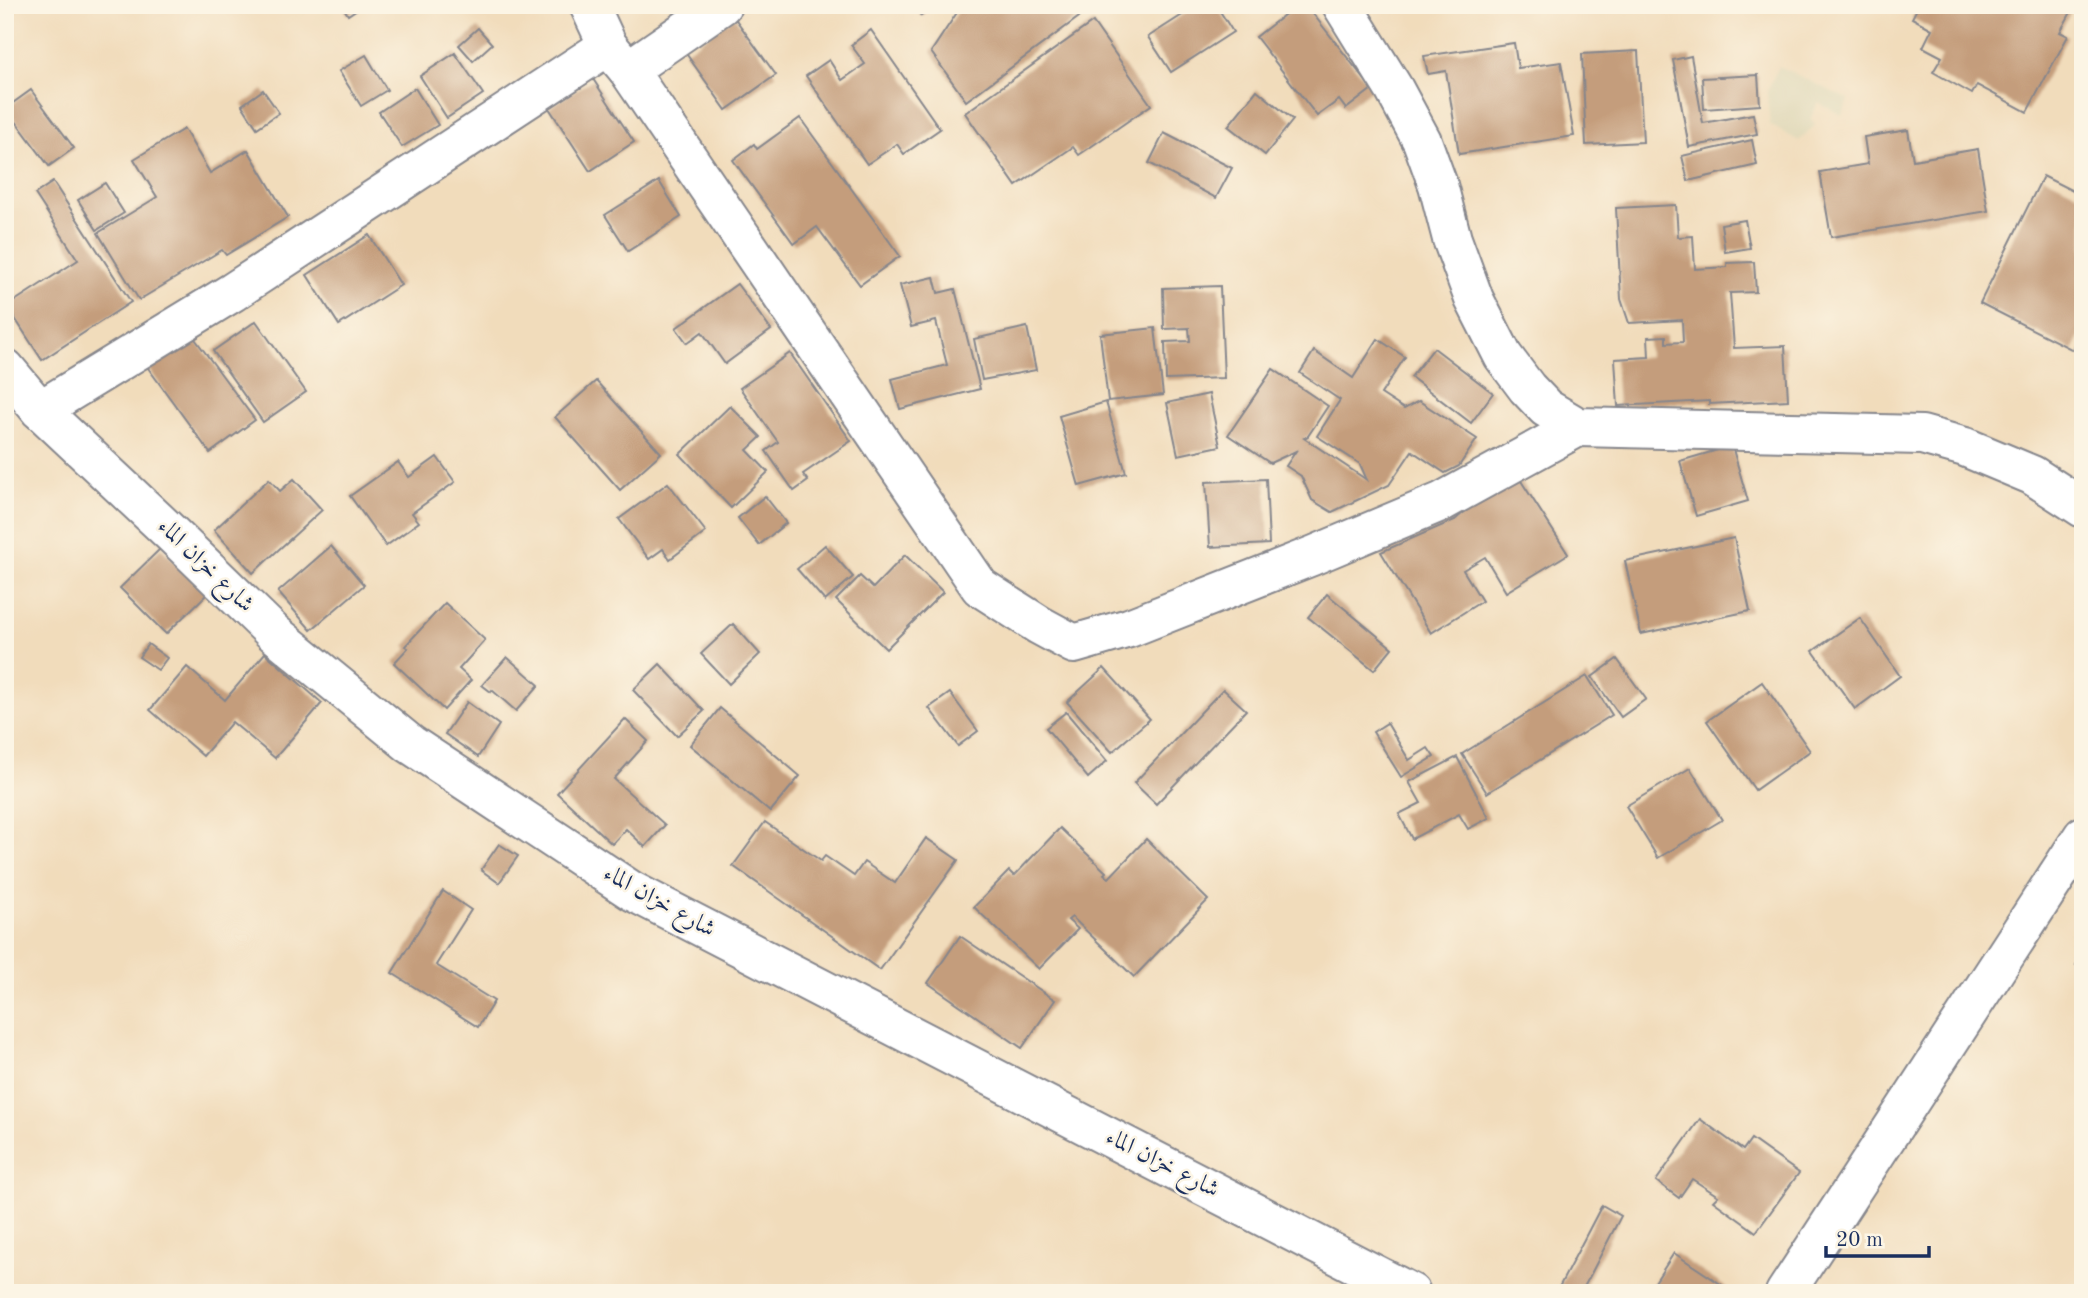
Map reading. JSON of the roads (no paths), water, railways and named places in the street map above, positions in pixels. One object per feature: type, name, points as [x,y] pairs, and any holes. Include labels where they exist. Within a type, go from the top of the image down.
[{"type":"street","points":[[589,5],[618,58],[980,587],[1074,644],[1129,628],[1312,556],[1443,500],[1578,427]]},
{"type":"street","points":[[40,410],[618,58],[723,5]]},
{"type":"street","points":[[1342,5],[1394,89],[1422,141],[1438,185],[1452,239],[1474,299],[1503,356],[1546,408],[1578,427],[1922,435],[1965,447],[2032,475],[2083,508]]},
{"type":"street","name":"شارع خزان الماء","points":[[5,368],[40,410],[274,633],[410,744],[632,891],[1412,1293]]},
{"type":"street","points":[[1785,1293],[2083,836]]}]
